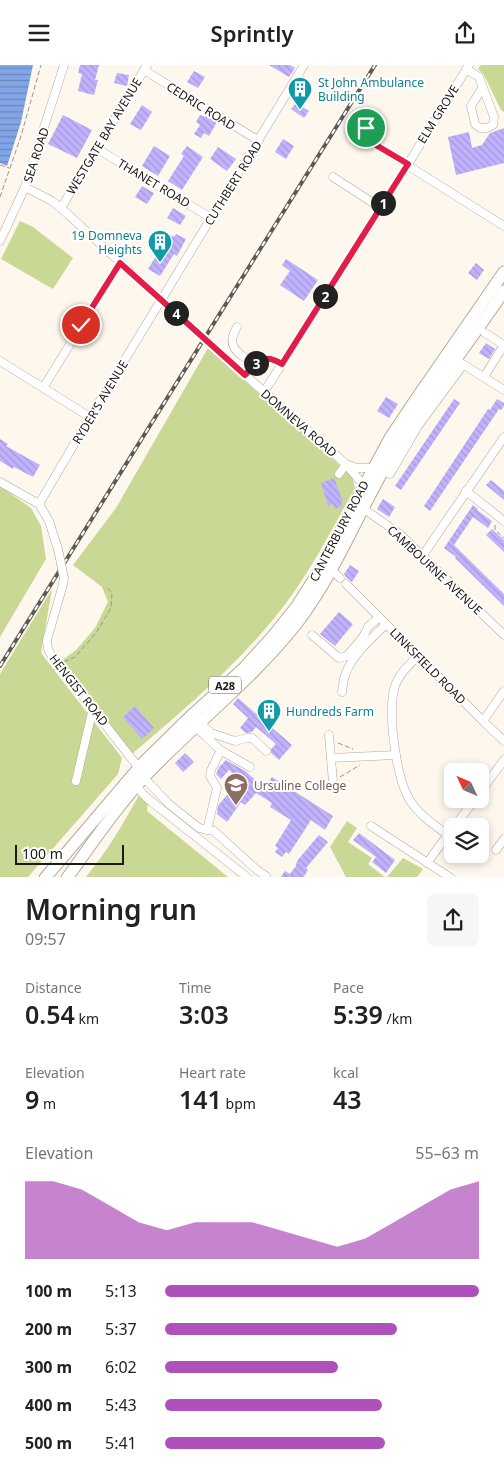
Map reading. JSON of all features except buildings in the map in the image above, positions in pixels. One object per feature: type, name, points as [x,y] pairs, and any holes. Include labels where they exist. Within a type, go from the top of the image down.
[{"type":"highway","name":"CANTERBURY ROAD","points":[[456,360],[504,272]]},
{"type":"highway","name":"CANTERBURY ROAD","points":[[194,721],[256,669],[305,612],[339,577],[390,438],[456,360],[504,291]]},
{"type":"highway","name":"CANTERBURY ROAD","points":[[45,877],[273,636],[297,606],[323,565],[364,486],[378,470]]},
{"type":"highway","name":"CANTERBURY ROAD","points":[[67,877],[140,777]]},
{"type":"street","name":"SEA ROAD","points":[[0,241],[25,187],[62,65]]},
{"type":"street","name":"CUTHBERT ROAD","points":[[161,300],[304,65]]},
{"type":"street","name":"CEDRIC ROAD","points":[[144,67],[259,141]]},
{"type":"street","name":"WESTGATE BAY AVENUE","points":[[61,208],[144,67]]},
{"type":"street","points":[[468,67],[479,77],[483,87],[494,117],[493,125],[487,128],[480,128],[475,124],[471,106],[483,87]]},
{"type":"street","name":"ELM GROVE","points":[[264,392],[468,67]]},
{"type":"street","points":[[374,121],[364,130],[362,137],[504,226]]},
{"type":"street","name":"THANET ROAD","points":[[96,148],[211,218]]},
{"type":"street","points":[[333,177],[381,207]]},
{"type":"street","name":"DOMNEVA ROAD","points":[[25,187],[52,201],[61,208],[191,327],[346,464],[364,486]]},
{"type":"street","points":[[43,388],[120,263]]},
{"type":"street","name":"RYDER'S AVENUE","points":[[39,504],[161,300]]},
{"type":"street","points":[[237,327],[232,338],[233,344],[239,353],[254,365]]},
{"type":"street","points":[[484,377],[504,345],[485,333]]},
{"type":"street","points":[[245,375],[254,365],[268,358],[282,364]]},
{"type":"street","points":[[456,360],[504,390]]},
{"type":"street","name":"CANTERBURY ROAD","points":[[378,470],[390,474],[456,360]]},
{"type":"street","points":[[0,361],[90,417]]},
{"type":"street","points":[[423,555],[504,437]]},
{"type":"street","name":"DOMNEVA ROAD","points":[[346,464],[357,468],[378,470]]},
{"type":"street","points":[[339,474],[346,464]]},
{"type":"street","points":[[0,482],[39,504]]},
{"type":"street","points":[[466,491],[504,521]]},
{"type":"street","name":"HENGIST ROAD","points":[[39,504],[49,521],[58,549],[64,579],[47,640],[48,649],[52,657],[122,744],[140,777]]},
{"type":"street","name":"CAMBOURNE AVENUE","points":[[364,509],[401,535],[504,635]]},
{"type":"street","name":"LINKSFIELD ROAD","points":[[339,577],[351,592],[379,617],[504,741]]},
{"type":"street","points":[[312,635],[339,658],[347,656],[363,637],[368,627],[379,617]]},
{"type":"street","points":[[342,692],[343,681],[349,667],[359,653],[386,624]]},
{"type":"street","points":[[418,656],[404,670],[395,688],[392,710],[396,755],[401,780],[409,799],[418,811],[444,826]]},
{"type":"street","points":[[483,721],[504,691]]},
{"type":"street","points":[[76,781],[93,708]]},
{"type":"street","points":[[194,721],[220,750],[250,767]]},
{"type":"street","points":[[194,721],[211,733],[230,740],[252,738],[266,751]]},
{"type":"street","points":[[329,735],[333,782]]},
{"type":"street","points":[[207,829],[218,788],[210,775],[220,750]]},
{"type":"street","points":[[331,758],[396,755]]},
{"type":"street","points":[[489,780],[504,760]]},
{"type":"street","points":[[140,777],[199,828],[214,831],[266,876]]},
{"type":"street","points":[[140,777],[150,801],[248,877]]},
{"type":"street","points":[[371,826],[451,877]]},
{"type":"street","points":[[496,850],[504,839]]},
{"type":"street","points":[[427,863],[444,841]]},
{"type":"path","points":[[0,197],[21,136],[41,65]]},
{"type":"path","points":[[0,165],[10,169]]},
{"type":"path","points":[[496,515],[495,530],[504,537]]},
{"type":"path","points":[[59,665],[75,657],[96,633],[111,608],[112,593],[106,586]]},
{"type":"green space","points":[[481,65],[504,65],[504,112],[501,110],[484,75],[478,69]]},
{"type":"green space","points":[[20,221],[33,227],[73,258],[53,289],[1,259]]},
{"type":"green space","points":[[208,348],[352,476],[355,488],[307,573],[272,621],[215,681],[132,754],[61,661],[76,650],[95,628],[108,602],[102,587],[73,565],[116,508]]},
{"type":"green space","points":[[0,486],[31,508],[41,526],[46,559],[0,637]]},
{"type":"green space","points":[[52,589],[41,653],[122,758],[118,774],[28,877],[0,877],[0,674]]},
{"type":"green space","points":[[139,795],[148,803],[147,811],[228,877],[86,877],[121,827]]},
{"type":"green space","points":[[347,821],[357,828],[348,842],[372,858],[368,864],[385,877],[346,877],[330,847]]},
{"type":"green space","points":[[403,858],[423,869],[417,877],[387,877]]},
{"type":"water","points":[[0,65],[33,65],[21,122],[7,166],[0,163]]},
{"type":"railway","points":[[0,666],[375,65]]},
{"type":"place","name":"St John Ambulance Building","points":[[300,110]]},
{"type":"place","name":"19 Domneva Heights","points":[[160,263]]},
{"type":"place","name":"Hundreds Farm","points":[[269,732]]},
{"type":"place","name":"Ursuline College","points":[[236,806]]},
{"type":"route","points":[[81,325],[120,263],[245,375],[254,365],[264,359],[273,359],[282,364],[408,164],[364,138],[362,133],[366,128]]}]
